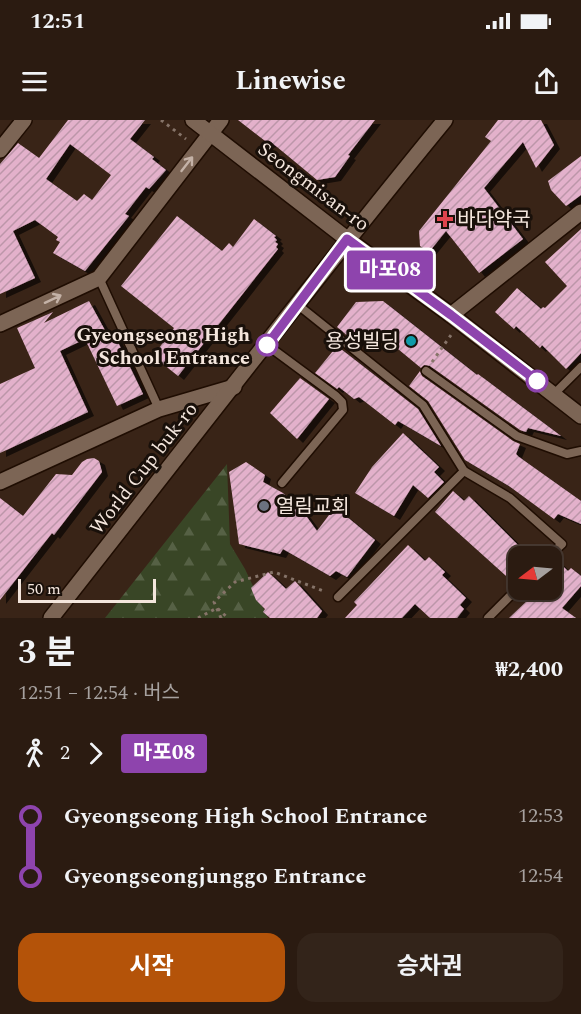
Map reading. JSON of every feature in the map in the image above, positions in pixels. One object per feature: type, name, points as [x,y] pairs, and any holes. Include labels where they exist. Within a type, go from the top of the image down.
[{"type":"street","points":[[0,150],[24,120]]},
{"type":"street","name":"Seongmisan-ro","points":[[193,120],[347,239],[456,318],[581,416]]},
{"type":"street","points":[[0,324],[99,278],[221,120]]},
{"type":"street","name":"World Cup buk-ro","points":[[51,618],[267,345],[347,239],[445,120]]},
{"type":"street","points":[[456,318],[581,212]]},
{"type":"street","points":[[0,482],[159,409],[234,387]]},
{"type":"lane","name":"World Cup buk-ro","points":[[99,278],[159,409]]},
{"type":"lane","points":[[298,305],[423,405],[464,471],[510,498],[562,544],[560,546]]},
{"type":"lane","points":[[267,345],[336,396],[342,402],[343,410],[282,483]]},
{"type":"lane","points":[[554,394],[581,367]]},
{"type":"lane","points":[[426,370],[517,436],[567,454],[581,452]]},
{"type":"lane","points":[[339,597],[464,471]]},
{"type":"lane","points":[[488,618],[508,598]]},
{"type":"path","points":[[426,370],[456,318]]},
{"type":"path","points":[[221,618],[214,602],[235,582],[274,572],[339,597]]},
{"type":"path","points":[[198,618],[217,608]]},
{"type":"path","points":[[217,608],[228,618]]},
{"type":"green space","points":[[227,464],[230,544],[245,569],[268,618],[105,618]]},
{"type":"building","points":[[68,120],[145,120],[130,139],[154,157],[152,159],[166,170],[149,189],[146,187],[125,214],[129,216],[85,271],[53,253],[60,242],[56,240],[58,237],[35,220],[13,231],[35,278],[0,294],[0,164],[18,143],[39,158]],"holes":[[[70,144],[111,175],[92,200],[84,194],[77,201],[46,179]]]},
{"type":"building","points":[[238,120],[375,120],[348,155],[350,156],[335,177],[317,180],[271,142],[269,144]]},
{"type":"building","points":[[498,120],[541,120],[554,145],[536,168],[523,142],[484,188],[523,239],[479,273],[446,231],[429,252],[420,246],[419,231],[491,141],[485,137]]},
{"type":"building","points":[[581,156],[581,195],[566,206],[551,190],[548,181]]},
{"type":"building","points":[[177,216],[222,251],[229,243],[233,247],[254,219],[276,236],[274,237],[277,240],[275,242],[278,244],[276,247],[278,249],[178,376],[153,356],[174,328],[121,286]]},
{"type":"building","points":[[581,229],[581,353],[566,369],[542,345],[540,348],[516,326],[514,329],[495,312],[517,288],[541,309],[545,308],[567,286],[545,262]]},
{"type":"building","points":[[89,301],[107,334],[113,332],[143,394],[117,406],[85,339],[60,351],[88,412],[0,453],[0,384],[35,368],[17,328],[53,312],[44,323]]},
{"type":"building","points":[[383,301],[477,375],[561,436],[528,428],[526,432],[520,430],[430,366],[424,365],[421,368],[381,335],[378,339],[367,330],[356,343],[337,327],[356,302]]},
{"type":"building","points":[[337,346],[418,409],[441,446],[398,421],[395,425],[359,397],[354,399],[315,373]]},
{"type":"building","points":[[420,371],[422,376],[520,444],[516,454],[519,457],[581,501],[581,524],[558,514],[554,519],[509,486],[465,460],[428,401],[409,386]]},
{"type":"building","points":[[300,378],[329,399],[297,439],[270,413]]},
{"type":"building","points":[[403,433],[439,467],[434,472],[444,482],[428,498],[413,485],[394,516],[355,493],[372,467]]},
{"type":"building","points":[[94,458],[99,461],[102,472],[0,600],[0,498],[23,516],[56,474],[72,475],[87,459]]},
{"type":"building","points":[[246,462],[265,475],[263,482],[291,500],[317,531],[335,507],[375,540],[347,577],[336,571],[330,576],[283,549],[280,554],[239,544],[229,472]]},
{"type":"building","points":[[453,491],[464,501],[469,496],[519,546],[508,546],[508,578],[435,512]]},
{"type":"building","points":[[408,545],[425,561],[429,557],[445,572],[442,575],[466,598],[460,605],[464,609],[457,618],[430,618],[415,604],[402,618],[345,618],[357,605],[354,602]]},
{"type":"building","points":[[562,565],[568,571],[571,568],[581,576],[581,586],[562,608],[576,618],[509,618],[528,600],[562,600]]},
{"type":"building","points":[[268,572],[286,589],[295,581],[322,611],[317,618],[270,618],[263,612],[265,609],[256,600],[251,588]]},
{"type":"bus line","name":"마포08","points":[[267,345],[347,239],[537,381]]},
{"type":"place","name":"바다약국","points":[[445,219]]},
{"type":"place","name":"용성빌딩","points":[[411,341]]},
{"type":"place","name":"Gyeongseong High School Entrance","points":[[267,345]]},
{"type":"place","name":"열림교회","points":[[264,506]]}]
